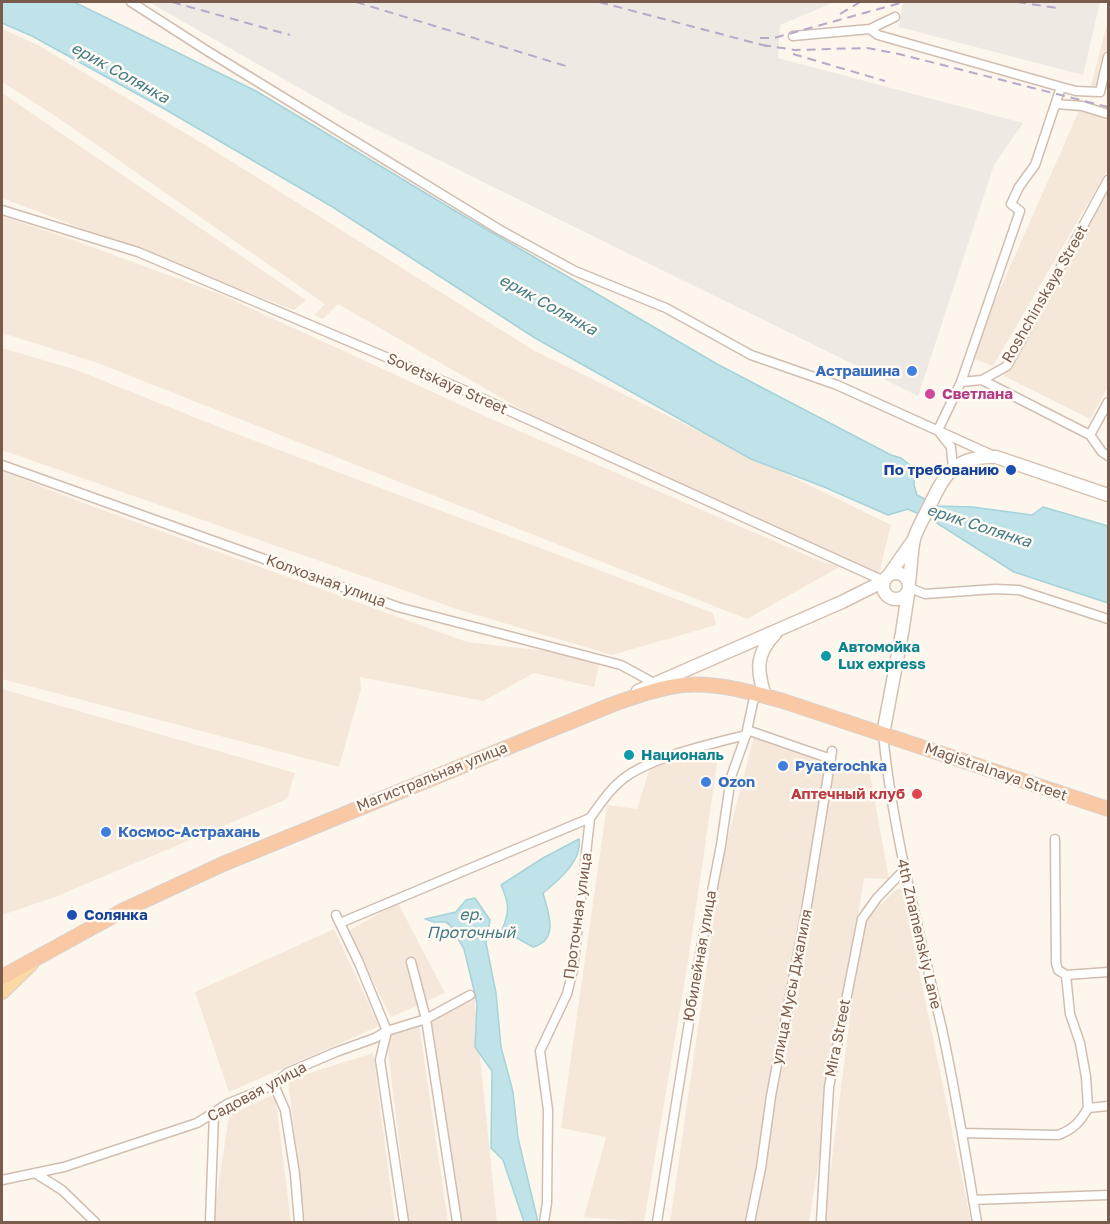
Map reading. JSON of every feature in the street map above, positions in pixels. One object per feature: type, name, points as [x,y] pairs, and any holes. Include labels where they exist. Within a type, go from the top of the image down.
[{"type":"highway","name":"Магистральная улица","points":[[2,977],[124,910],[224,864],[611,705],[663,688],[703,684],[760,695],[883,734]]},
{"type":"highway","name":"Magistralnaya Street","points":[[883,734],[1087,804],[1108,809]]},
{"type":"main road","points":[[909,588],[902,598],[892,599],[884,592],[886,578],[914,539],[942,480],[966,460],[982,456],[996,457],[1108,495]]},
{"type":"main road","points":[[1095,490],[1108,489]]},
{"type":"main road","points":[[883,734],[909,588],[914,539]]},
{"type":"main road","points":[[611,705],[654,683],[792,624],[886,578],[901,573],[909,588]]},
{"type":"main road","points":[[760,695],[760,655],[775,634],[792,624]]},
{"type":"main road","points":[[2,992],[38,958]]},
{"type":"street","points":[[132,2],[209,52],[470,212],[575,271],[666,308],[751,355],[837,386],[996,457]]},
{"type":"street","points":[[794,36],[870,29],[895,16]]},
{"type":"street","points":[[870,29],[878,35],[1076,92],[1104,93],[1108,57]]},
{"type":"street","points":[[938,430],[961,382],[1020,211],[1011,204],[1019,187],[1035,165],[1061,87]]},
{"type":"street","points":[[1056,104],[1082,106],[1108,114]]},
{"type":"street","name":"Roshchinskaya Street","points":[[961,382],[982,380],[1007,366],[1108,180]]},
{"type":"street","name":"Sovetskaya Street","points":[[2,210],[138,252],[459,388],[886,578]]},
{"type":"street","points":[[982,380],[1090,435],[1102,452],[1108,456]]},
{"type":"street","points":[[1090,435],[1108,402]]},
{"type":"street","points":[[938,430],[951,447],[953,469]]},
{"type":"street","name":"Колхозная улица","points":[[2,465],[398,607],[621,665],[654,683]]},
{"type":"street","points":[[909,588],[924,594],[1019,590],[1108,619]]},
{"type":"street","name":"Юбилейная улица","points":[[657,1222],[731,777],[760,695]]},
{"type":"street","points":[[404,1222],[380,1060],[387,1030],[338,919],[590,819],[611,790],[627,776],[691,749],[746,732]]},
{"type":"street","name":"улица Мусы Джалиля","points":[[746,732],[832,755],[750,1222]]},
{"type":"street","name":"4th Znamenskiy Lane","points":[[883,734],[889,789],[904,870],[942,1032],[977,1222]]},
{"type":"street","name":"Проточная улица","points":[[544,1222],[547,1203],[548,1110],[540,1051],[567,994],[573,970],[590,819]]},
{"type":"street","points":[[1054,839],[1058,970],[1066,975],[1108,972]]},
{"type":"street","name":"Mira Street","points":[[821,1222],[828,1087],[862,919],[877,898],[904,870]]},
{"type":"street","points":[[411,962],[426,1018],[457,1222]]},
{"type":"street","points":[[2,968],[16,969]]},
{"type":"street","points":[[962,1133],[1058,1135],[1071,1131],[1079,1123],[1088,1108],[1086,1077],[1080,1043],[1070,1014],[1066,975]]},
{"type":"street","name":"Садовая улица","points":[[2,1180],[64,1167],[177,1130],[230,1103],[274,1085],[287,1073],[375,1038],[387,1030],[426,1018],[470,995]]},
{"type":"street","points":[[274,1085],[285,1110],[295,1174],[299,1222]]},
{"type":"street","points":[[1088,1108],[1108,1106]]},
{"type":"street","points":[[210,1222],[214,1113]]},
{"type":"street","points":[[35,1173],[62,1190],[95,1222]]},
{"type":"street","points":[[973,1200],[1108,1196]]},
{"type":"shaded area","points":[[149,2],[835,2],[780,25],[778,58],[1023,123],[994,165],[918,396],[345,114]]},
{"type":"shaded area","points":[[903,2],[1100,2],[1083,75],[899,27]]},
{"type":"shaded area","points":[[1108,20],[1108,90],[1091,86]]},
{"type":"shaded area","points":[[2,29],[38,45],[205,145],[533,350],[891,525],[879,573],[559,431],[338,304],[323,319],[314,315],[325,304],[51,113],[2,82]]},
{"type":"shaded area","points":[[2,93],[306,300],[294,310],[2,198]]},
{"type":"shaded area","points":[[1082,104],[1108,122],[1108,169],[993,366],[970,357]]},
{"type":"shaded area","points":[[1108,185],[1108,387],[1090,419],[1004,376]]},
{"type":"shaded area","points":[[2,216],[222,295],[489,418],[825,563],[841,566],[747,619],[95,362],[2,333]]},
{"type":"shaded area","points":[[2,348],[74,369],[229,431],[713,613],[716,625],[612,655],[460,610],[2,450]]},
{"type":"shaded area","points":[[2,471],[78,501],[467,642],[601,657],[594,687],[534,673],[483,701],[360,677],[361,689],[339,767],[2,679]]},
{"type":"shaded area","points":[[2,689],[295,773],[287,799],[55,897],[2,915]]},
{"type":"shaded area","points":[[754,736],[870,774],[889,879],[864,878],[809,1222],[670,1222],[722,861]]},
{"type":"shaded area","points":[[702,749],[718,757],[687,968],[644,1222],[584,1217],[606,1137],[561,1128],[607,805],[637,809],[650,768]]},
{"type":"shaded area","points":[[902,888],[971,1222],[824,1222],[862,922],[896,890]]},
{"type":"shaded area","points":[[398,903],[445,993],[391,1017],[348,931]]},
{"type":"shaded area","points":[[334,929],[379,1026],[229,1092],[195,992]]},
{"type":"shaded area","points":[[476,990],[475,1008],[497,1222],[457,1222],[426,1014]]},
{"type":"shaded area","points":[[418,1018],[448,1222],[409,1222],[386,1035]]},
{"type":"shaded area","points":[[373,1053],[395,1222],[305,1222],[288,1080]]},
{"type":"shaded area","points":[[275,1094],[291,1222],[213,1222],[229,1115]]},
{"type":"water","name":"ерик Солянка","points":[[2,2],[74,2],[256,91],[717,364],[891,455],[901,458],[915,469],[914,485],[917,495],[938,506],[972,507],[1032,515],[1043,507],[1108,526],[1108,603],[1014,572],[932,520],[908,509],[888,515],[751,459],[535,338],[331,206],[168,111],[32,36],[2,23]]},
{"type":"water","name":"ер. Проточный","points":[[579,839],[577,855],[573,862],[562,876],[543,893],[550,924],[547,938],[533,947],[515,937],[506,940],[502,930],[508,907],[501,885],[543,858]]},
{"type":"water","name":"ер. Проточный","points":[[475,898],[490,920],[486,943],[496,993],[501,1047],[513,1092],[518,1138],[538,1222],[524,1222],[503,1160],[491,1148],[492,1071],[475,1047],[477,1003],[464,949],[450,925],[425,919],[456,912],[466,900]]},
{"type":"railway","points":[[172,2],[290,35]]},
{"type":"railway","points":[[356,2],[566,66]]},
{"type":"railway","points":[[599,2],[770,47]]},
{"type":"railway","points":[[840,14],[860,2]]},
{"type":"railway","points":[[760,38],[774,38],[904,2]]},
{"type":"railway","points":[[1017,2],[1057,8]]},
{"type":"railway","points":[[762,45],[795,50],[867,48],[1108,107]]},
{"type":"railway","points":[[793,54],[885,81]]},
{"type":"place","name":"Астрашина","points":[[912,371]]},
{"type":"place","name":"Светлана","points":[[930,394]]},
{"type":"place","name":"По требованию","points":[[1011,470]]},
{"type":"place","name":"Автомойка Lux express","points":[[826,656]]},
{"type":"place","name":"Националь","points":[[629,755]]},
{"type":"place","name":"Pyaterochka","points":[[783,766]]},
{"type":"place","name":"Ozon","points":[[706,782]]},
{"type":"place","name":"Аптечный клуб","points":[[917,794]]},
{"type":"place","name":"Космос-Астрахань","points":[[106,832]]},
{"type":"place","name":"Солянка","points":[[72,915]]}]
